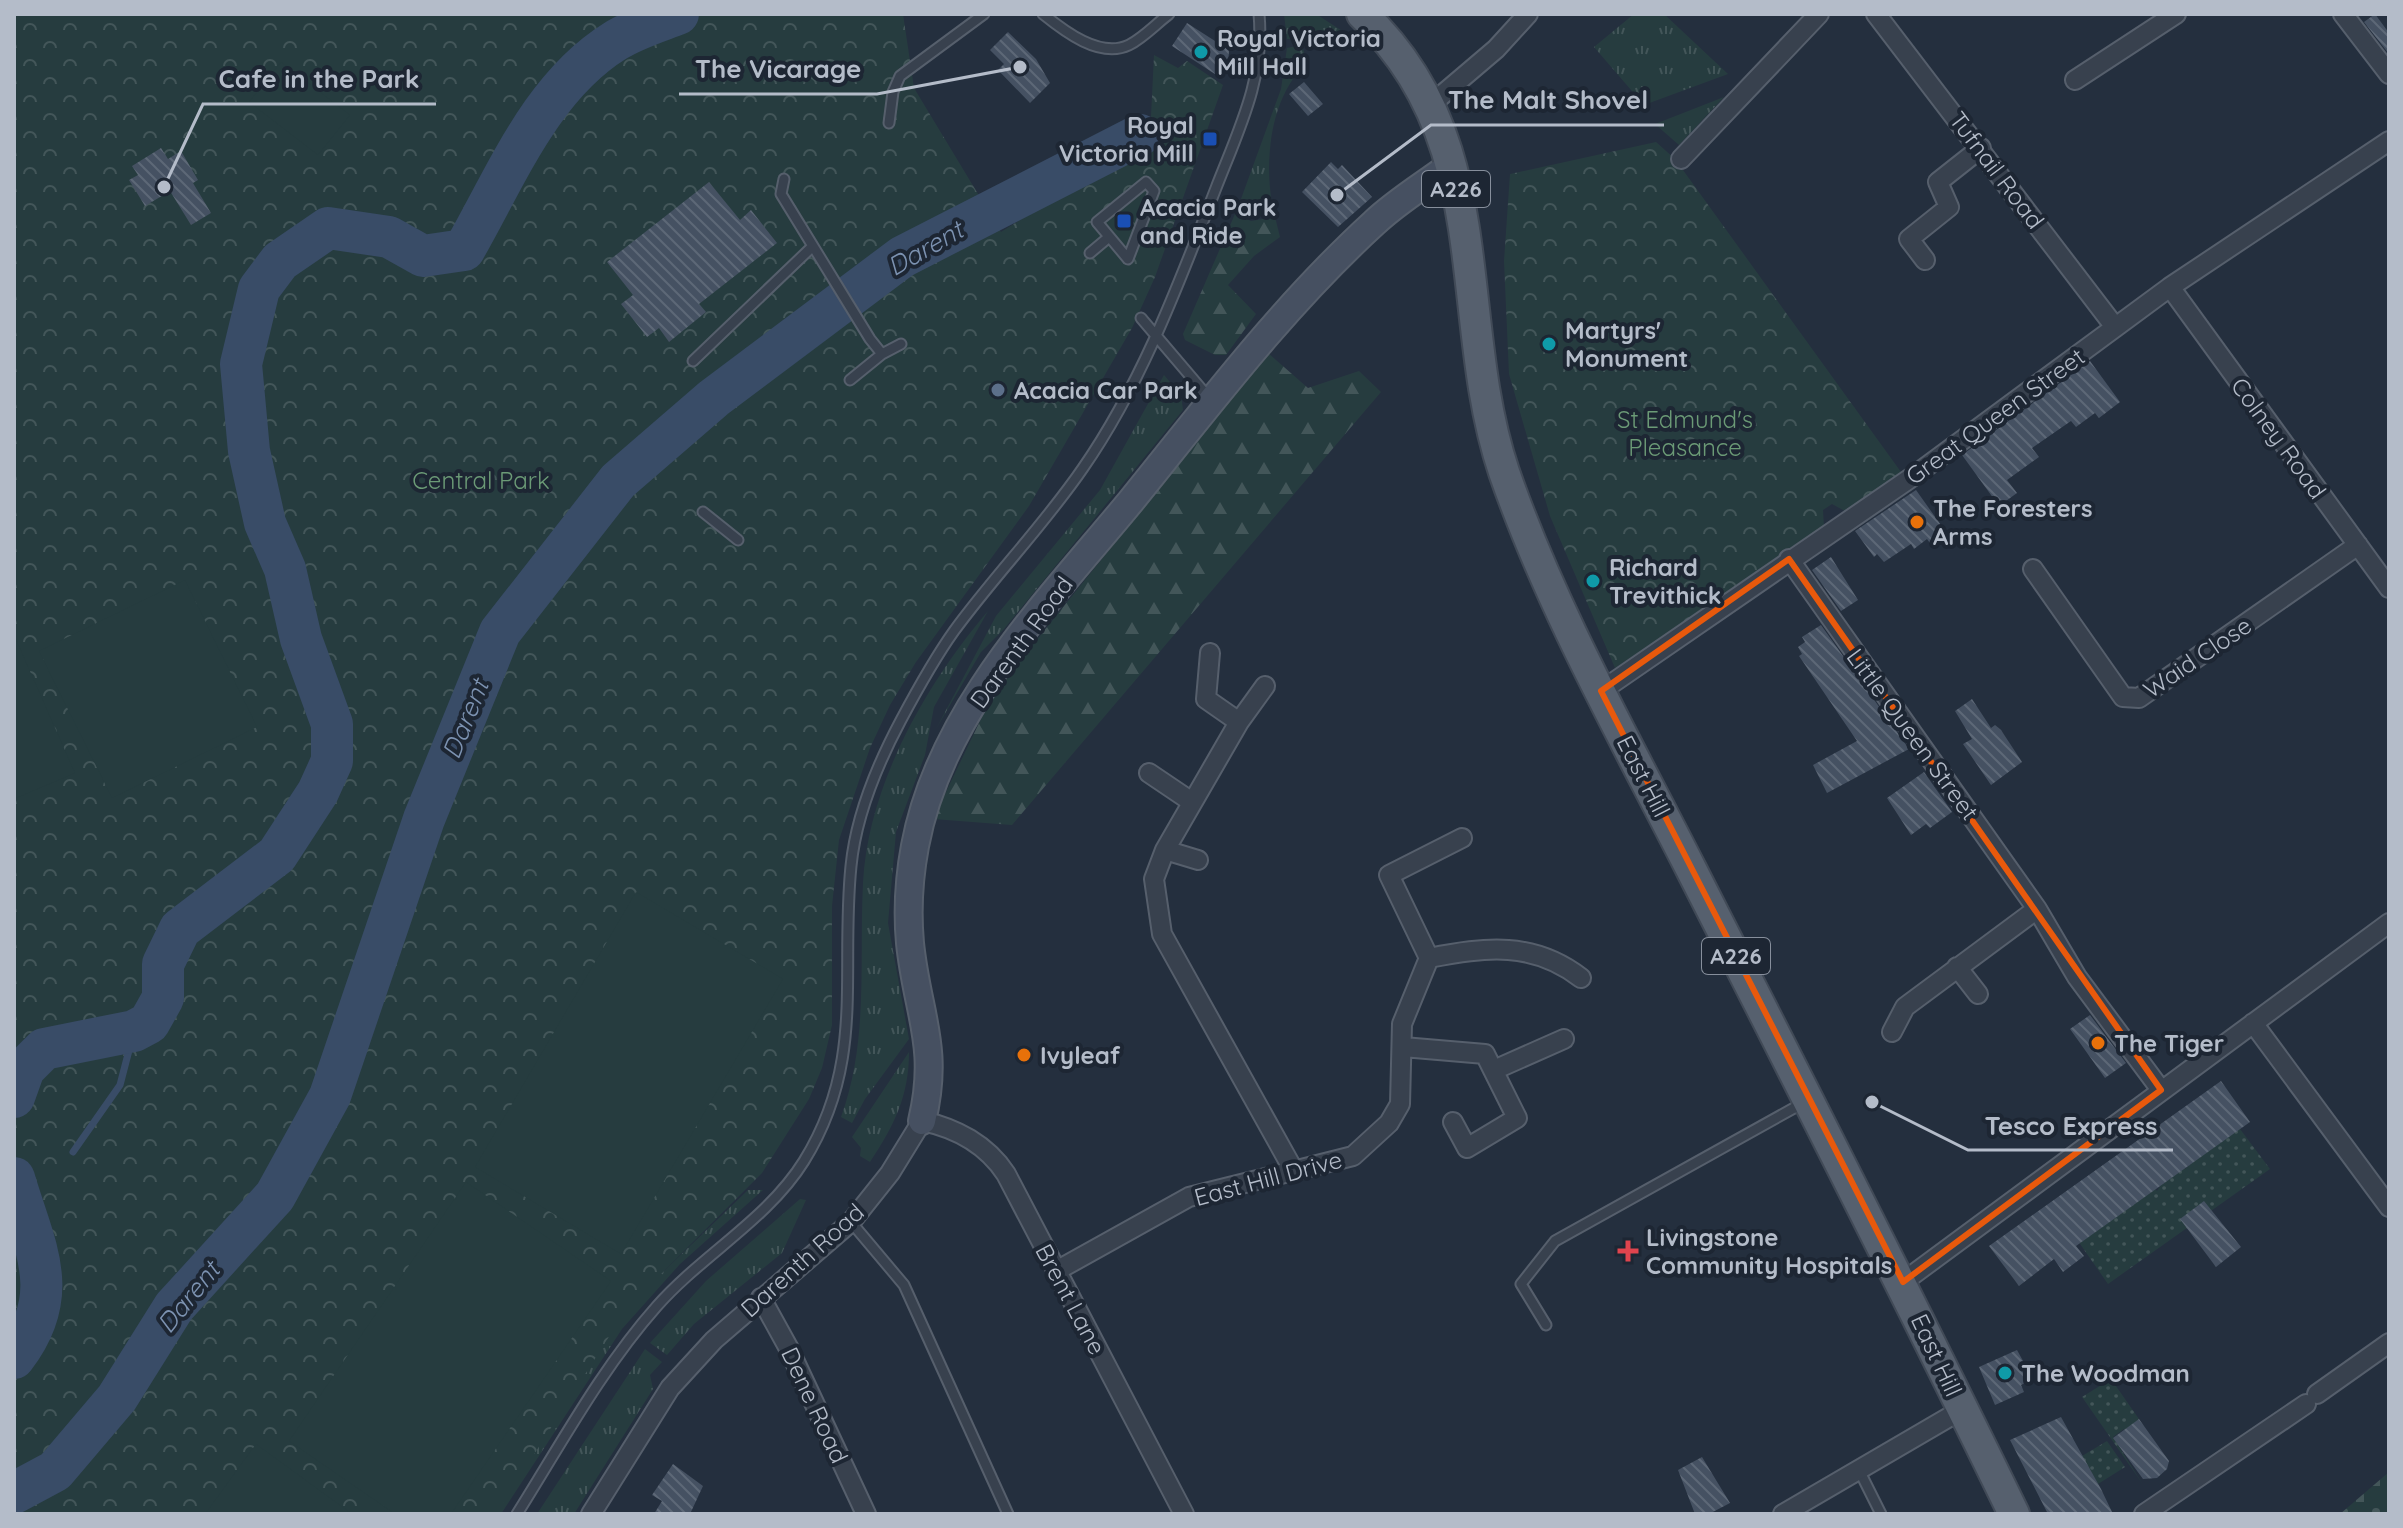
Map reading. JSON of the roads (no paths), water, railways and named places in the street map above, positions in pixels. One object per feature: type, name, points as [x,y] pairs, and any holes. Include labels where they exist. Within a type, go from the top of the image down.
[{"type":"main road","name":"East Hill","points":[[1362,14],[1403,61],[1429,106],[1451,165],[1473,277],[1484,389],[1504,472],[1539,556],[1601,691],[1903,1282],[2014,1514]]},
{"type":"street","points":[[1429,106],[1496,49],[1528,14]]},
{"type":"street","points":[[1681,159],[1819,14]]},
{"type":"street","name":"Tufnail Road","points":[[1876,14],[2115,327]]},
{"type":"street","points":[[2075,80],[2176,14]]},
{"type":"street","points":[[2343,14],[2389,74]]},
{"type":"street","name":"Great Queen Street","points":[[1601,691],[1915,475],[2170,287],[2389,141]]},
{"type":"street","points":[[1925,260],[1909,239],[1949,207],[1938,182],[1981,148]]},
{"type":"street","name":"Darenth Road","points":[[591,1514],[670,1388],[714,1340],[851,1222],[890,1173],[922,1121],[931,1084],[930,1049],[910,944],[909,889],[915,844],[947,753],[986,681],[1329,256],[1451,165]]},
{"type":"street","name":"Colney Road","points":[[2170,287],[2389,588]]},
{"type":"street","name":"Waid Close","points":[[2033,569],[2123,697],[2139,698],[2358,545]]},
{"type":"street","name":"Little Queen Street","points":[[1789,559],[2037,909],[2077,977],[2161,1090]]},
{"type":"street","points":[[1210,653],[1206,699],[1239,722]]},
{"type":"street","points":[[1265,686],[1239,722],[1192,802],[1165,850],[1154,879],[1162,934],[1294,1171]]},
{"type":"street","points":[[1149,773],[1192,802]]},
{"type":"street","points":[[1453,1122],[1467,1148],[1517,1118],[1485,1054],[1403,1047],[1402,1024],[1429,958],[1389,875],[1462,838]]},
{"type":"street","points":[[1165,850],[1198,860]]},
{"type":"street","points":[[1892,1032],[1905,1007],[2037,909]]},
{"type":"street","points":[[1903,1282],[2389,923]]},
{"type":"street","points":[[1429,958],[1457,953],[1524,950],[1565,966],[1581,978]]},
{"type":"street","points":[[1957,967],[1978,994]]},
{"type":"street","points":[[2253,1023],[2388,1204]]},
{"type":"street","points":[[1494,1070],[1564,1039]]},
{"type":"street","name":"East Hill Drive","points":[[1056,1271],[1189,1197],[1353,1156],[1389,1123],[1400,1104],[1403,1047]]},
{"type":"street","name":"Brent Lane","points":[[922,1121],[967,1138],[994,1156],[1184,1514]]},
{"type":"street","name":"Dene Road","points":[[761,1298],[788,1347],[866,1514]]},
{"type":"street","points":[[2144,1514],[2389,1343]]},
{"type":"street","points":[[1783,1514],[1963,1409]]},
{"type":"lane","points":[[889,123],[893,92],[900,76],[984,14]]},
{"type":"lane","points":[[1043,14],[1083,42],[1111,47],[1131,44],[1169,14]]},
{"type":"lane","points":[[517,1514],[636,1332],[677,1285],[780,1192],[804,1162],[824,1125],[844,1063],[848,1021],[851,866],[860,821],[879,766],[916,692],[953,634],[1086,465],[1120,407],[1155,335],[1257,82],[1262,50],[1259,14]]},
{"type":"lane","points":[[784,179],[781,194],[882,354]]},
{"type":"lane","points":[[1146,182],[1151,184],[1154,191],[1128,259],[1109,237],[1097,222],[1146,182]]},
{"type":"lane","points":[[1090,253],[1109,237]]},
{"type":"lane","points":[[693,361],[813,246]]},
{"type":"lane","points":[[1141,318],[1211,400]]},
{"type":"lane","points":[[850,380],[882,354],[901,344]]},
{"type":"lane","points":[[703,512],[738,540]]},
{"type":"lane","points":[[1546,1325],[1521,1284],[1555,1241],[1809,1099]]},
{"type":"lane","points":[[851,1222],[904,1285],[1008,1514]]},
{"type":"lane","points":[[1859,1470],[1881,1514]]},
{"type":"waterway","name":"Darent","points":[[14,1097],[24,1069],[44,1049],[134,1031],[149,1023],[163,998],[163,964],[180,929],[277,855],[318,792],[332,761],[332,724],[301,639],[285,569],[265,523],[249,451],[241,364],[259,289],[280,261],[328,228],[389,237],[423,256],[464,250],[528,135],[566,83],[589,60],[615,41],[678,14]]},
{"type":"waterway","name":"Darent","points":[[14,1493],[55,1471],[117,1398],[174,1307],[275,1196],[330,1096],[424,819],[500,632],[618,481],[714,398],[902,257],[1140,135]]},
{"type":"waterway","points":[[73,1152],[120,1085],[134,1031]]},
{"type":"waterway","name":"Darent","points":[[14,1178],[36,1248],[41,1291],[38,1312],[14,1358]]},
{"type":"place","name":"Royal Victoria Mill Hall","points":[[1201,52]]},
{"type":"place","name":"The Vicarage","points":[[1020,67]]},
{"type":"place","name":"Royal Victoria Mill","points":[[1210,139]]},
{"type":"place","name":"Cafe in the Park","points":[[164,187]]},
{"type":"place","name":"The Malt Shovel","points":[[1337,195]]},
{"type":"place","name":"Acacia Park and Ride","points":[[1124,221]]},
{"type":"place","name":"Martyrs' Monument","points":[[1549,344]]},
{"type":"place","name":"Acacia Car Park","points":[[998,390]]},
{"type":"place","name":"The Foresters Arms","points":[[1917,522]]},
{"type":"place","name":"Richard Trevithick","points":[[1593,581]]},
{"type":"place","name":"The Tiger","points":[[2098,1043]]},
{"type":"place","name":"Ivyleaf","points":[[1024,1055]]},
{"type":"place","name":"Tesco Express","points":[[1872,1102]]},
{"type":"place","name":"Livingstone Community Hospitals","points":[[1628,1251]]},
{"type":"place","name":"The Woodman","points":[[2005,1373]]},
{"type":"park label","name":"St Edmund's Pleasance","points":[[1685,433]]},
{"type":"park label","name":"Central Park","points":[[481,480]]}]
